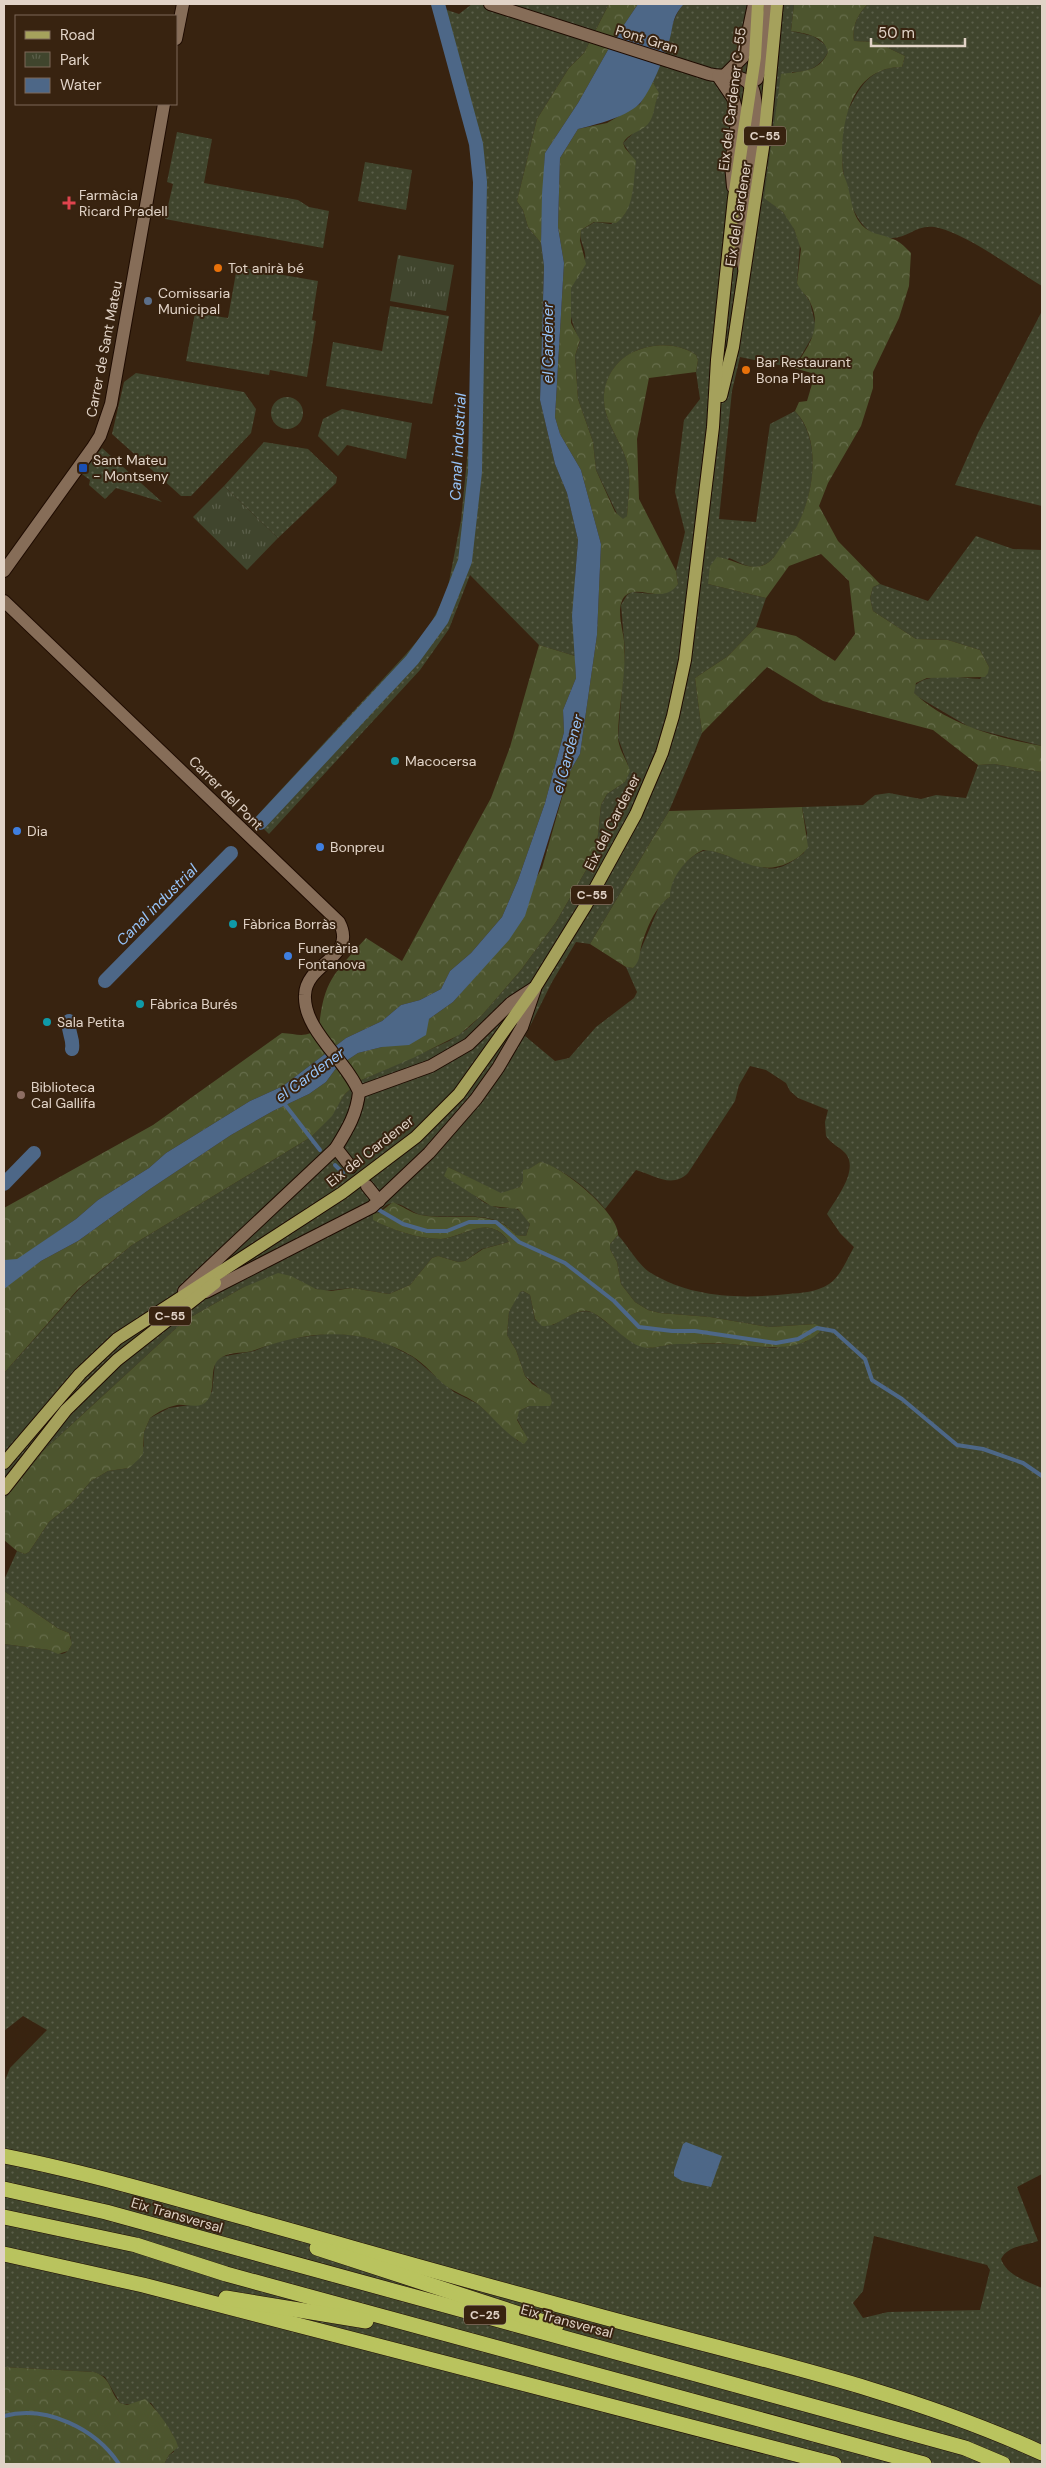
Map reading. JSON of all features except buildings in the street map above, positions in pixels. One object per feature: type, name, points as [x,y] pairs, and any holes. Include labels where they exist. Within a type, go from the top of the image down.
[{"type":"highway","points":[[4,2156],[68,2169],[834,2379],[949,2416],[1042,2453]]},
{"type":"highway","name":"Eix Transversal","points":[[4,2189],[106,2212],[627,2354],[965,2448],[1003,2464]]},
{"type":"highway","points":[[145,2190],[420,2282],[532,2317],[627,2354]]},
{"type":"highway","name":"C-25","points":[[4,2217],[136,2245],[226,2274],[924,2464]]},
{"type":"highway","points":[[4,2254],[143,2285],[834,2464]]},
{"type":"highway","points":[[143,2285],[446,2333]]},
{"type":"main road","name":"Eix del Cardener C-55","points":[[734,198],[755,57],[756,4]]},
{"type":"main road","name":"Eix del Cardener","points":[[713,427],[733,347],[764,141],[777,4]]},
{"type":"main road","name":"Eix del Cardener","points":[[4,1463],[47,1410],[80,1374],[117,1339],[175,1300],[262,1246],[375,1169],[416,1137],[458,1094],[536,986],[610,863],[646,792],[662,753],[673,716],[684,660],[713,427],[717,360],[734,198]]},
{"type":"main road","name":"Eix del Cardener","points":[[4,1489],[40,1440],[117,1360],[262,1246]]},
{"type":"main road","name":"Eix del Cardener","points":[[4,1472],[68,1401],[84,1393]]},
{"type":"main road","name":"Eix del Cardener","points":[[4,1447],[47,1410]]},
{"type":"street","points":[[178,29],[183,4]]},
{"type":"street","name":"Pont Gran","points":[[490,4],[719,78],[739,87],[750,84]]},
{"type":"street","points":[[734,198],[731,164],[738,115],[733,98],[719,78],[743,57],[756,4]]},
{"type":"street","points":[[744,268],[740,245],[740,224],[754,135],[757,99],[750,84],[757,79],[764,57],[770,4]]},
{"type":"street","name":"Carrer de Sant Mateu","points":[[4,571],[93,448],[104,426],[111,404],[164,105]]},
{"type":"street","name":"Carrer del Pont","points":[[4,601],[339,922],[345,935],[342,946],[338,953],[321,966],[308,982],[305,994],[308,1015],[314,1026],[357,1088]]},
{"type":"street","points":[[175,1300],[336,1148],[352,1122],[357,1107],[357,1088],[431,1066],[469,1044],[511,1003],[536,986]]},
{"type":"street","points":[[195,1298],[372,1207],[379,1201],[429,1153],[476,1099],[498,1068],[522,1027],[536,986]]},
{"type":"street","points":[[336,1148],[351,1166]]},
{"type":"street","points":[[367,1186],[379,1201]]},
{"type":"green space","points":[[472,4],[609,4],[584,53],[569,68],[537,119],[517,201],[523,210],[528,227],[541,243],[544,265],[540,400],[555,464],[567,493],[578,540],[575,577],[575,656],[539,645],[470,575],[449,629],[420,670],[269,834],[254,819],[429,627],[447,592],[461,520],[471,419],[476,196],[472,144],[435,6],[459,14]]},
{"type":"green space","points":[[609,4],[638,4],[613,41],[578,103],[545,153],[541,243],[528,227],[523,210],[517,201],[537,119],[569,68],[584,53]]},
{"type":"green space","points":[[684,4],[794,4],[791,31],[813,36],[827,46],[828,52],[814,68],[792,72],[769,201],[783,212],[792,224],[800,244],[797,283],[810,302],[816,327],[815,332],[794,368],[740,357],[732,391],[719,519],[756,522],[770,424],[795,411],[804,423],[812,451],[813,466],[809,496],[799,523],[771,560],[761,566],[753,567],[729,558],[708,584],[766,598],[756,627],[728,656],[695,678],[702,733],[669,811],[590,944],[576,942],[552,982],[525,1036],[555,1061],[569,1058],[596,1027],[634,998],[637,992],[626,967],[633,968],[661,903],[670,897],[670,885],[676,873],[698,853],[710,850],[762,867],[781,867],[804,853],[807,833],[802,807],[863,805],[875,795],[889,793],[921,799],[936,795],[966,798],[978,765],[994,764],[1042,772],[1042,2174],[1017,2187],[1038,2241],[1012,2248],[1001,2259],[1013,2274],[1042,2288],[1042,2464],[164,2464],[169,2455],[174,2452],[173,2435],[151,2403],[120,2403],[105,2377],[94,2372],[4,2367],[4,2083],[10,2068],[47,2030],[23,2016],[4,2031],[4,1644],[49,1650],[62,1654],[68,1651],[71,1643],[69,1633],[59,1629],[4,1591],[4,1580],[17,1551],[25,1554],[29,1552],[49,1522],[72,1503],[91,1481],[108,1471],[129,1468],[144,1446],[144,1432],[150,1418],[169,1408],[190,1405],[212,1392],[215,1363],[220,1357],[254,1351],[281,1340],[332,1333],[359,1336],[386,1343],[413,1357],[454,1392],[478,1404],[518,1441],[523,1430],[516,1417],[519,1411],[529,1406],[547,1406],[539,1388],[525,1376],[516,1350],[507,1335],[509,1312],[519,1292],[523,1291],[530,1295],[535,1320],[553,1325],[578,1312],[594,1313],[640,1346],[651,1348],[673,1344],[730,1344],[774,1348],[805,1342],[819,1333],[815,1324],[769,1327],[710,1317],[660,1313],[648,1310],[635,1302],[621,1284],[617,1262],[610,1249],[610,1244],[618,1235],[647,1270],[683,1288],[717,1295],[735,1296],[770,1296],[809,1292],[819,1289],[837,1277],[854,1247],[840,1233],[827,1214],[840,1193],[850,1169],[846,1154],[826,1136],[825,1122],[828,1110],[798,1098],[790,1091],[786,1083],[766,1070],[750,1066],[739,1085],[735,1101],[688,1173],[682,1178],[669,1180],[636,1170],[605,1209],[576,1181],[557,1169],[540,1162],[524,1173],[520,1187],[501,1194],[448,1167],[473,1194],[484,1202],[502,1208],[515,1208],[519,1211],[530,1224],[526,1236],[516,1235],[507,1226],[496,1220],[472,1216],[421,1215],[401,1205],[393,1203],[387,1205],[374,1220],[406,1233],[441,1239],[484,1228],[493,1229],[501,1233],[509,1242],[482,1249],[465,1261],[458,1262],[438,1256],[432,1258],[410,1285],[389,1294],[352,1288],[324,1291],[309,1287],[297,1279],[242,1288],[184,1321],[44,1450],[4,1500],[4,1373],[79,1289],[132,1245],[311,1137],[331,1116],[344,1095],[359,1081],[449,1041],[467,1029],[482,1015],[521,970],[556,922],[596,853],[601,805],[607,794],[625,782],[628,765],[618,738],[625,651],[621,605],[627,595],[632,592],[653,594],[678,584],[676,571],[685,532],[675,492],[684,420],[700,399],[696,372],[698,360],[696,355],[676,347],[662,345],[631,353],[610,374],[604,403],[611,426],[624,452],[629,472],[627,516],[623,520],[618,516],[596,470],[593,442],[578,399],[575,356],[580,341],[571,315],[569,301],[572,284],[583,267],[585,260],[585,252],[580,234],[581,230],[595,222],[611,224],[624,215],[632,194],[632,157],[623,143],[652,115],[658,93],[652,81],[667,48],[679,10]],"holes":[[[874,2236],[987,2265],[990,2270],[980,2310],[888,2312],[863,2318],[853,2303],[863,2291]]]},
{"type":"green space","points":[[794,4],[868,4],[856,21],[854,41],[876,42],[905,56],[902,67],[884,70],[869,78],[859,89],[851,104],[846,120],[842,155],[843,172],[858,220],[870,231],[896,240],[911,253],[909,286],[899,318],[873,372],[873,388],[861,426],[828,483],[819,506],[838,541],[880,584],[873,587],[870,598],[873,611],[916,639],[948,640],[980,650],[989,667],[985,677],[927,678],[916,683],[914,693],[942,714],[958,722],[1008,739],[1042,746],[1042,772],[994,764],[978,765],[933,730],[823,701],[767,667],[702,733],[695,678],[728,656],[756,627],[796,636],[835,661],[855,634],[849,581],[821,554],[789,566],[766,598],[708,584],[710,566],[717,557],[756,567],[765,565],[771,560],[798,524],[804,511],[811,482],[813,466],[809,436],[804,423],[795,411],[799,402],[807,401],[815,374],[794,368],[812,337],[815,320],[814,311],[797,283],[801,249],[794,229],[783,212],[764,198],[781,74],[809,70],[820,64],[828,52],[823,42],[813,36],[791,31]]},
{"type":"green space","points":[[868,4],[1042,4],[1042,286],[977,245],[951,232],[939,228],[925,227],[904,236],[892,238],[876,235],[864,226],[854,211],[848,193],[842,155],[845,117],[862,86],[878,72],[885,69],[902,67],[905,56],[876,42],[854,41],[856,21]]},
{"type":"green space","points":[[652,81],[659,93],[652,117],[645,127],[628,137],[623,143],[636,161],[632,195],[627,211],[616,223],[594,222],[581,230],[580,241],[586,264],[571,288],[571,323],[580,340],[575,356],[578,399],[593,442],[596,470],[615,512],[623,519],[627,516],[629,472],[624,452],[611,426],[604,403],[604,392],[610,374],[623,358],[631,353],[655,346],[676,347],[690,351],[696,355],[698,360],[696,372],[649,378],[637,439],[639,499],[676,571],[678,584],[672,590],[665,593],[630,593],[625,596],[620,606],[625,653],[618,738],[630,771],[625,782],[607,794],[601,805],[596,853],[556,922],[521,970],[482,1015],[459,1035],[413,1058],[359,1081],[344,1095],[332,1116],[311,1137],[132,1245],[78,1289],[4,1373],[4,1289],[6,1285],[41,1261],[78,1241],[150,1189],[231,1135],[273,1111],[309,1094],[326,1082],[337,1067],[358,1053],[382,1047],[429,1019],[453,1002],[480,971],[542,868],[569,773],[580,754],[597,635],[601,544],[581,470],[560,434],[555,417],[564,263],[558,227],[560,158],[578,129],[607,123],[640,104]]},
{"type":"green space","points":[[177,132],[212,139],[204,183],[298,200],[309,207],[329,211],[323,248],[165,219],[173,184],[167,182]]},
{"type":"green space","points":[[365,162],[412,170],[406,210],[358,201]]},
{"type":"green space","points":[[398,255],[454,265],[446,311],[390,301]]},
{"type":"green space","points":[[237,267],[318,281],[312,320],[316,321],[307,377],[270,370],[269,375],[186,361],[195,313],[228,318]]},
{"type":"green space","points":[[390,306],[449,316],[432,404],[326,386],[333,342],[382,351]]},
{"type":"green space","points":[[1042,311],[1042,506],[955,485],[978,433]]},
{"type":"green space","points":[[136,373],[244,392],[256,409],[251,433],[191,496],[181,496],[112,434],[124,382]]},
{"type":"green space","points":[[287,397],[293,398],[298,402],[302,407],[302,419],[298,424],[293,428],[287,429],[281,428],[276,424],[272,419],[271,413],[272,407],[276,402],[281,398]]},
{"type":"green space","points":[[342,409],[412,423],[406,459],[347,445],[338,456],[318,436],[323,419]]},
{"type":"green space","points":[[264,442],[308,449],[337,477],[336,483],[278,538],[224,486]]},
{"type":"green space","points":[[102,448],[162,502],[116,488],[105,499],[89,485],[90,480],[82,474]]},
{"type":"green space","points":[[224,486],[278,538],[247,570],[193,517]]},
{"type":"green space","points":[[976,536],[1013,549],[1042,550],[1042,746],[971,728],[918,697],[914,693],[913,688],[926,679],[954,677],[980,679],[989,667],[980,650],[948,640],[916,639],[873,611],[870,598],[873,587],[880,584],[928,601]]},
{"type":"green space","points":[[539,645],[575,656],[576,678],[563,710],[564,732],[545,803],[518,880],[502,917],[471,953],[450,971],[441,989],[420,1000],[401,1005],[382,1021],[346,1038],[283,1086],[250,1101],[166,1153],[149,1168],[98,1200],[76,1219],[17,1260],[4,1260],[4,1208],[153,1125],[282,1033],[302,1035],[315,1031],[319,1027],[321,1011],[328,987],[339,969],[366,938],[402,961],[491,798],[510,747]]},
{"type":"green space","points":[[802,807],[808,847],[788,863],[765,868],[703,850],[685,863],[676,876],[670,897],[660,906],[648,926],[638,961],[633,968],[626,967],[590,944],[669,811]]},
{"type":"green space","points":[[540,1162],[561,1171],[574,1180],[609,1215],[616,1226],[618,1235],[610,1244],[610,1249],[617,1262],[621,1284],[635,1302],[648,1310],[660,1313],[710,1317],[769,1327],[815,1324],[821,1327],[819,1333],[809,1340],[788,1346],[673,1344],[646,1348],[629,1340],[600,1317],[588,1311],[576,1313],[548,1326],[542,1326],[535,1319],[530,1295],[523,1291],[520,1292],[509,1312],[507,1335],[516,1350],[525,1376],[532,1384],[550,1395],[552,1402],[550,1406],[529,1406],[519,1411],[517,1420],[528,1439],[524,1444],[506,1431],[479,1405],[446,1386],[417,1359],[393,1346],[354,1336],[334,1334],[295,1338],[251,1351],[230,1354],[217,1361],[214,1367],[211,1394],[203,1404],[194,1406],[177,1405],[159,1412],[150,1418],[144,1432],[143,1454],[139,1459],[129,1468],[108,1471],[91,1481],[72,1503],[49,1522],[29,1552],[25,1554],[17,1551],[4,1540],[4,1500],[44,1450],[184,1321],[242,1288],[278,1273],[291,1276],[316,1289],[331,1291],[352,1288],[389,1294],[410,1285],[432,1258],[438,1256],[458,1262],[465,1261],[483,1249],[509,1242],[501,1233],[493,1229],[476,1229],[449,1238],[433,1239],[406,1233],[373,1220],[373,1214],[379,1213],[393,1202],[421,1215],[472,1217],[496,1221],[506,1226],[516,1235],[526,1236],[530,1224],[518,1209],[491,1206],[444,1176],[448,1167],[501,1193],[520,1187],[523,1181],[523,1170],[529,1169]]},
{"type":"green space","points":[[4,1591],[59,1629],[69,1633],[72,1644],[68,1651],[58,1654],[49,1650],[4,1644]]},
{"type":"green space","points":[[4,2367],[94,2372],[107,2381],[120,2403],[127,2405],[145,2399],[149,2402],[169,2429],[178,2447],[169,2455],[164,2464],[4,2464]]},
{"type":"water","name":"el Cardener","points":[[638,4],[684,4],[675,18],[669,42],[653,81],[641,102],[629,112],[578,129],[560,158],[558,227],[564,263],[555,417],[560,434],[581,470],[601,544],[597,635],[580,754],[569,773],[525,916],[509,940],[453,1002],[429,1019],[426,1035],[409,1045],[382,1047],[358,1053],[337,1067],[326,1082],[309,1094],[273,1111],[231,1135],[150,1189],[78,1241],[41,1261],[4,1289],[4,1260],[17,1259],[76,1219],[98,1200],[149,1168],[166,1153],[250,1101],[283,1086],[346,1038],[382,1021],[401,1005],[420,1000],[441,989],[450,971],[471,953],[502,917],[518,880],[545,803],[564,732],[563,710],[576,678],[572,616],[578,540],[567,493],[555,464],[540,400],[544,266],[541,243],[545,153],[578,103],[613,41]]},
{"type":"water","points":[[686,2142],[722,2156],[711,2187],[682,2181],[674,2176],[683,2144]]},
{"type":"waterway","name":"Canal industrial","points":[[260,823],[412,660],[442,619],[465,561],[475,472],[480,182],[476,144],[438,4]]},
{"type":"waterway","name":"Canal industrial","points":[[105,981],[231,853]]},
{"type":"waterway","name":"Canal industrial","points":[[69,1021],[72,1049]]},
{"type":"waterway","name":"el Cardener","points":[[283,1102],[320,1150]]},
{"type":"waterway","name":"Canal industrial","points":[[4,1184],[34,1153]]},
{"type":"waterway","points":[[335,1165],[343,1173]]},
{"type":"waterway","points":[[379,1210],[403,1224],[427,1231],[447,1231],[469,1222],[496,1222],[519,1242],[565,1263],[614,1301],[639,1327],[672,1331],[695,1331],[776,1343],[798,1339],[817,1328],[834,1331],[865,1359],[872,1380],[902,1399],[957,1445],[983,1449],[1023,1463],[1042,1476]]},
{"type":"waterway","points":[[4,2416],[20,2413],[36,2414],[68,2422],[97,2440],[119,2464]]},
{"type":"place","name":"Farmàcia Ricard Pradell","points":[[69,203]]},
{"type":"place","name":"Tot anirà bé","points":[[218,268]]},
{"type":"place","name":"Comissaria Municipal","points":[[148,301]]},
{"type":"place","name":"Bar Restaurant Bona Plata","points":[[746,370]]},
{"type":"place","name":"Sant Mateu - Montseny","points":[[83,468]]},
{"type":"place","name":"Macocersa","points":[[395,761]]},
{"type":"place","name":"Dia","points":[[17,831]]},
{"type":"place","name":"Bonpreu","points":[[320,847]]},
{"type":"place","name":"Fàbrica Borràs","points":[[233,924]]},
{"type":"place","name":"Funerària Fontanova","points":[[288,956]]},
{"type":"place","name":"Fàbrica Burés","points":[[140,1004]]},
{"type":"place","name":"Sala Petita","points":[[47,1022]]},
{"type":"place","name":"Biblioteca Cal Gallifa","points":[[21,1095]]}]
